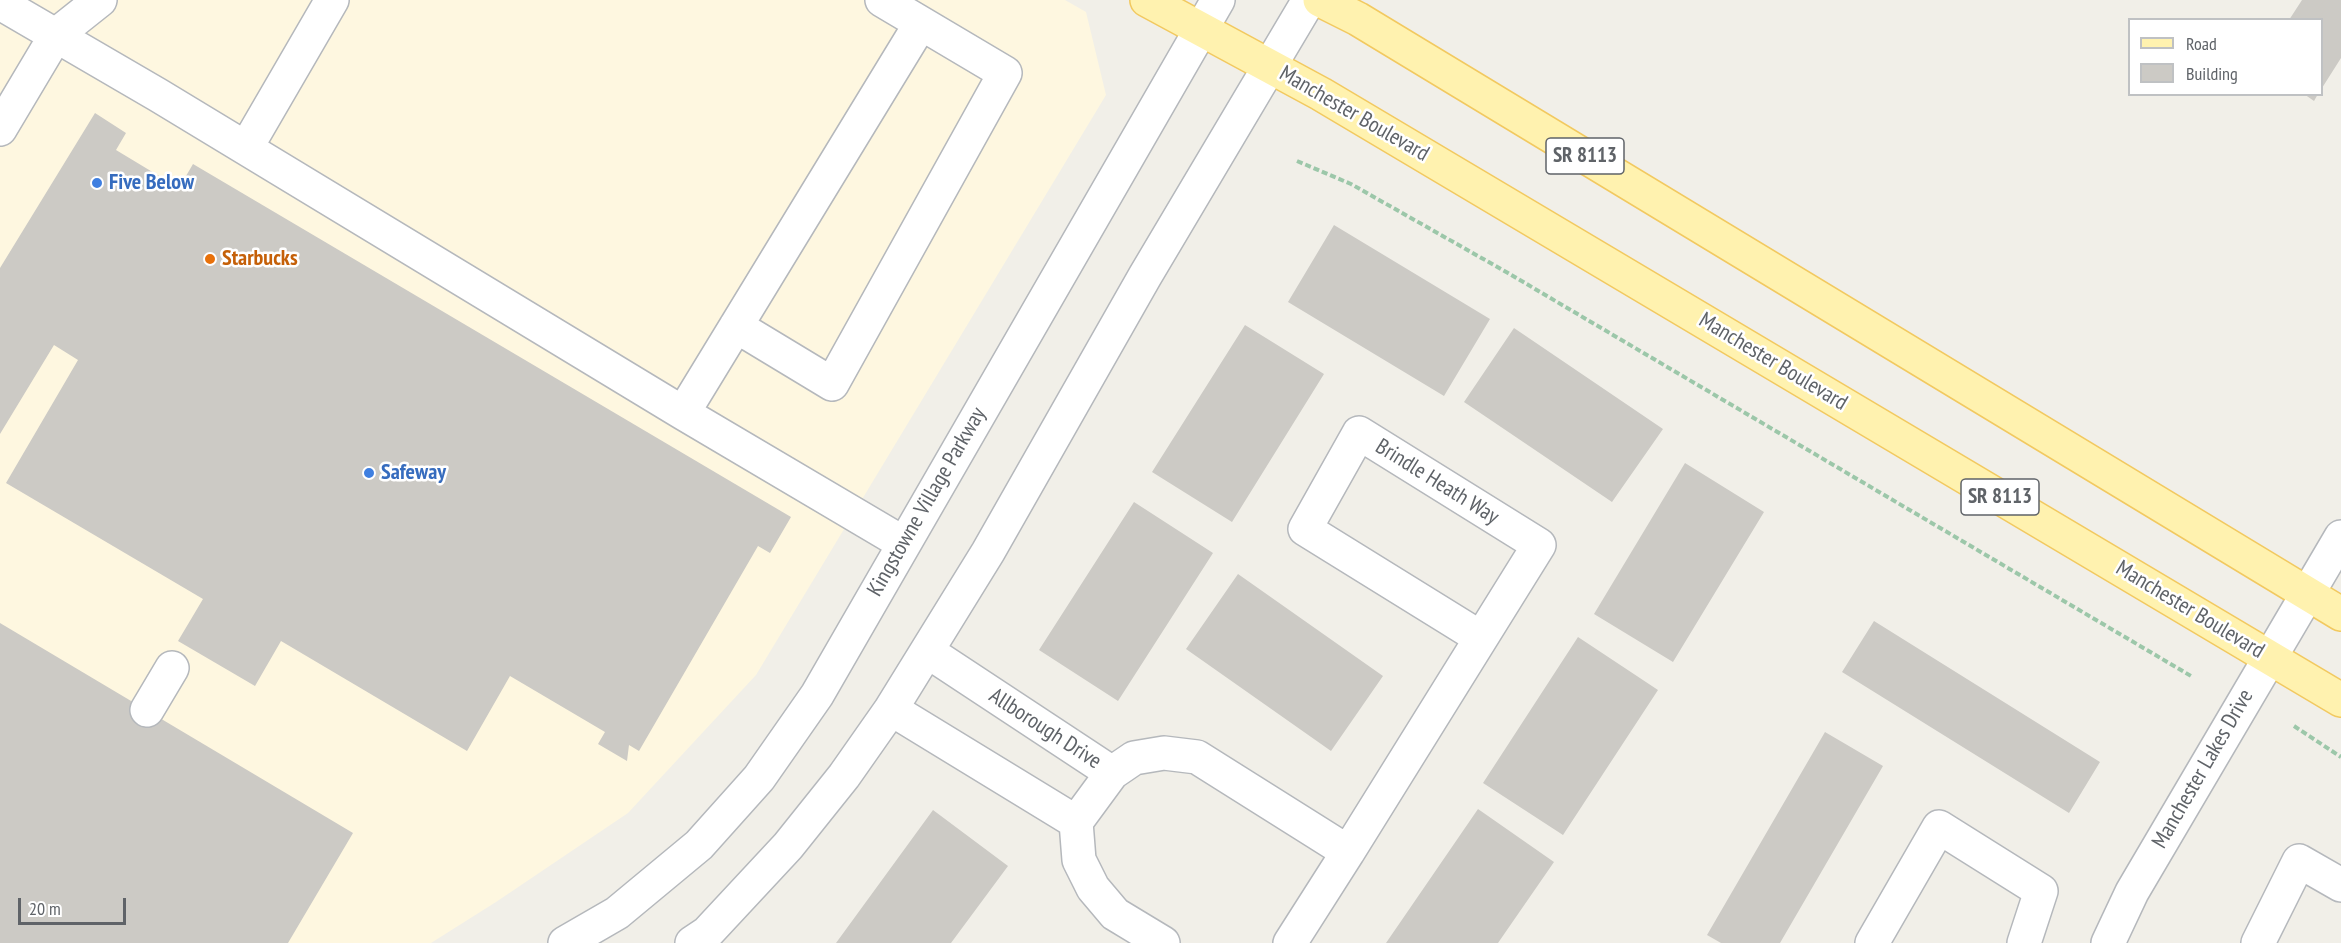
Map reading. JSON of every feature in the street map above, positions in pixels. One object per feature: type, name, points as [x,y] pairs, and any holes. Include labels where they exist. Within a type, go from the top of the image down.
[{"type":"main road","name":"SR 8113","points":[[1147,0],[1202,28]]},
{"type":"main road","name":"SR 8113","points":[[1320,0],[1460,81],[2341,614]]},
{"type":"main road","name":"Manchester Boulevard","points":[[1202,28],[1271,66],[2341,700]]},
{"type":"street","points":[[56,34],[58,0]]},
{"type":"street","points":[[0,129],[56,34],[100,0]]},
{"type":"street","points":[[246,148],[332,0]]},
{"type":"street","points":[[736,326],[832,384],[1005,73],[882,0]]},
{"type":"street","name":"Kingstowne Village Parkway","points":[[565,943],[617,913],[699,845],[759,777],[817,695],[1218,0]]},
{"type":"street","points":[[692,943],[707,933],[788,846],[844,776],[891,709],[988,552],[1145,276],[1309,0]]},
{"type":"street","points":[[0,3],[56,34],[683,413],[903,543]]},
{"type":"street","points":[[683,413],[921,23]]},
{"type":"street","name":"Brindle Heath Way","points":[[1290,943],[1348,852],[1539,545],[1359,433],[1305,529],[1481,638]]},
{"type":"street","name":"Manchester Lakes Drive","points":[[2108,943],[2132,892],[2341,537]]},
{"type":"street","name":"Allborough Drive","points":[[927,651],[1112,772],[1076,822]]},
{"type":"street","points":[[147,710],[172,668]]},
{"type":"street","points":[[891,709],[1076,822],[1079,860],[1093,888],[1115,914],[1163,943]]},
{"type":"street","points":[[1112,772],[1134,758],[1164,753],[1197,757],[1348,852]]},
{"type":"street","points":[[1872,943],[1939,827],[2041,891],[2024,943]]},
{"type":"street","points":[[2258,943],[2299,861],[2341,885]]},
{"type":"path","points":[[1297,161],[1351,184],[1497,267],[2191,675]]},
{"type":"path","points":[[2294,726],[2341,757]]},
{"type":"shaded area","points":[[0,0],[1065,0],[1086,12],[1106,95],[756,675],[628,813],[431,943],[0,943]]},
{"type":"building","points":[[2302,0],[2341,0],[2341,58],[2323,86],[2323,18],[2290,18]]},
{"type":"building","points":[[2307,96],[2317,96],[2314,101]]},
{"type":"building","points":[[95,113],[126,133],[116,150],[179,188],[193,164],[791,517],[770,553],[758,546],[639,751],[629,745],[627,761],[598,744],[605,732],[510,676],[467,751],[281,641],[255,686],[178,641],[203,599],[6,483],[78,360],[54,345],[0,434],[0,268]]},
{"type":"building","points":[[1334,225],[1490,319],[1444,396],[1288,302]]},
{"type":"building","points":[[1245,325],[1324,374],[1232,522],[1152,472]]},
{"type":"building","points":[[1514,328],[1663,429],[1612,502],[1464,402]]},
{"type":"building","points":[[1685,463],[1764,512],[1673,662],[1594,614]]},
{"type":"building","points":[[1134,502],[1213,553],[1118,701],[1039,650]]},
{"type":"building","points":[[1238,574],[1383,676],[1331,751],[1186,649]]},
{"type":"building","points":[[1874,621],[2100,762],[2069,813],[1842,672]]},
{"type":"building","points":[[0,623],[353,833],[288,943],[0,943]]},
{"type":"building","points":[[1578,637],[1658,690],[1563,835],[1483,783]]},
{"type":"building","points":[[1825,732],[1883,766],[1780,943],[1721,943],[1707,935]]},
{"type":"building","points":[[1478,809],[1554,862],[1498,943],[1386,943]]},
{"type":"building","points":[[933,810],[1008,866],[951,943],[836,943]]},
{"type":"place","name":"Five Below","points":[[97,183]]},
{"type":"place","name":"Starbucks","points":[[210,259]]},
{"type":"place","name":"Safeway","points":[[369,473]]}]
